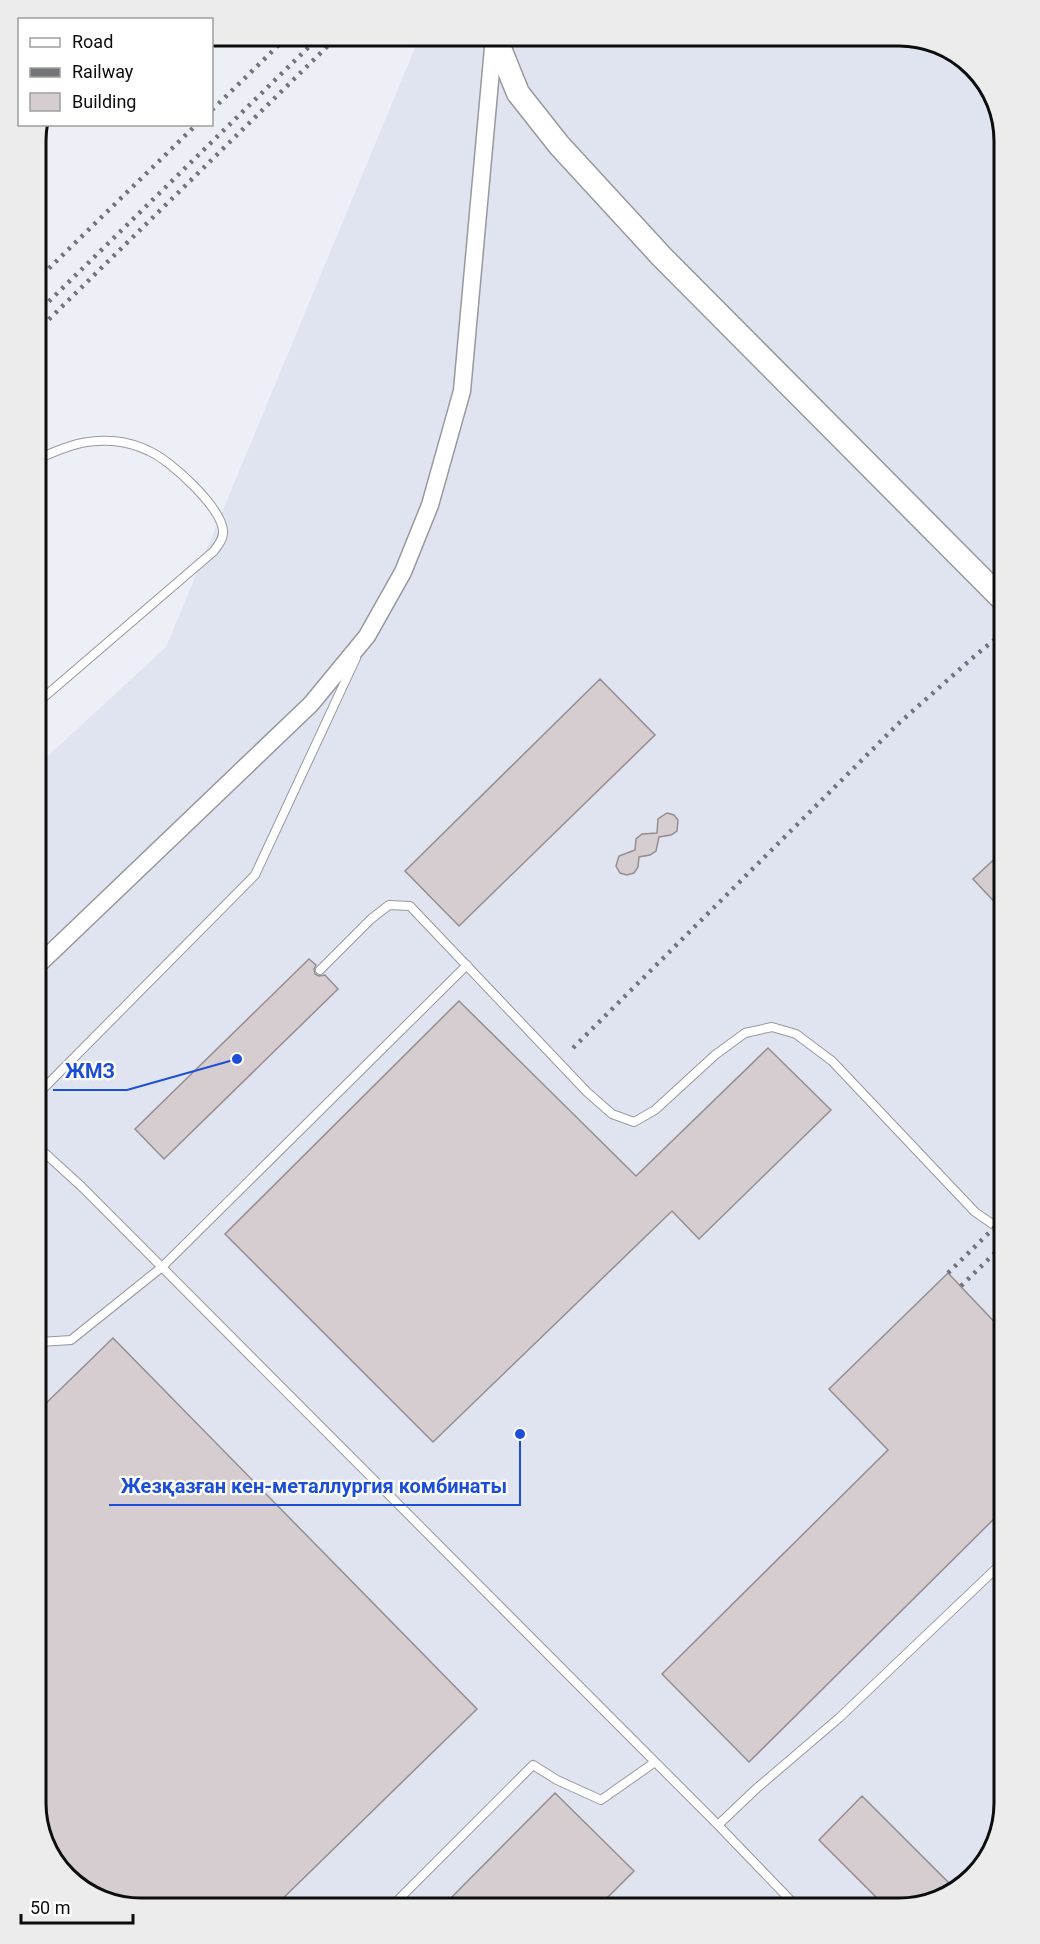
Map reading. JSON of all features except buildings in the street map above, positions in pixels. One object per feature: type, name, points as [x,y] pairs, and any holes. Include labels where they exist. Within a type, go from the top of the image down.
[{"type":"main road","points":[[500,46],[518,93],[559,145],[662,257],[994,591]]},
{"type":"street","points":[[47,957],[311,704],[367,636],[403,572],[430,505],[462,391],[493,46]]},
{"type":"lane","points":[[47,455],[85,440],[116,441],[150,451],[172,465],[209,501],[223,530],[222,539],[214,551],[47,695]]},
{"type":"lane","points":[[46,1085],[255,875],[367,636]]},
{"type":"lane","points":[[320,970],[371,919],[389,906],[410,906],[587,1092],[612,1114],[634,1122],[655,1110],[715,1054],[745,1033],[772,1027],[796,1034],[832,1061],[975,1212],[994,1225]]},
{"type":"lane","points":[[46,1342],[71,1340],[162,1267],[467,964]]},
{"type":"lane","points":[[46,1154],[162,1267],[788,1898]]},
{"type":"lane","points":[[718,1825],[756,1788],[839,1718],[994,1571]]},
{"type":"lane","points":[[401,1897],[533,1765],[557,1780],[601,1800],[655,1762]]},
{"type":"shaded area","points":[[416,46],[905,47],[917,48],[941,56],[961,70],[978,89],[992,123],[994,141],[994,1803],[993,1815],[984,1845],[970,1865],[951,1882],[917,1896],[899,1898],[135,1897],[123,1896],[89,1882],[74,1870],[59,1850],[48,1821],[46,1803],[47,757],[166,647]]},
{"type":"railway","points":[[213,109],[278,46]]},
{"type":"railway","points":[[47,303],[310,46]]},
{"type":"railway","points":[[47,321],[328,46]]},
{"type":"railway","points":[[47,270],[195,126]]},
{"type":"railway","points":[[573,1048],[898,724],[994,640]]},
{"type":"railway","points":[[948,1273],[994,1228]]},
{"type":"railway","points":[[961,1286],[994,1254]]},
{"type":"place","name":"ЖМЗ","points":[[237,1059]]},
{"type":"place","name":"Жезқазған кен-металлургия комбинаты","points":[[520,1434]]}]
